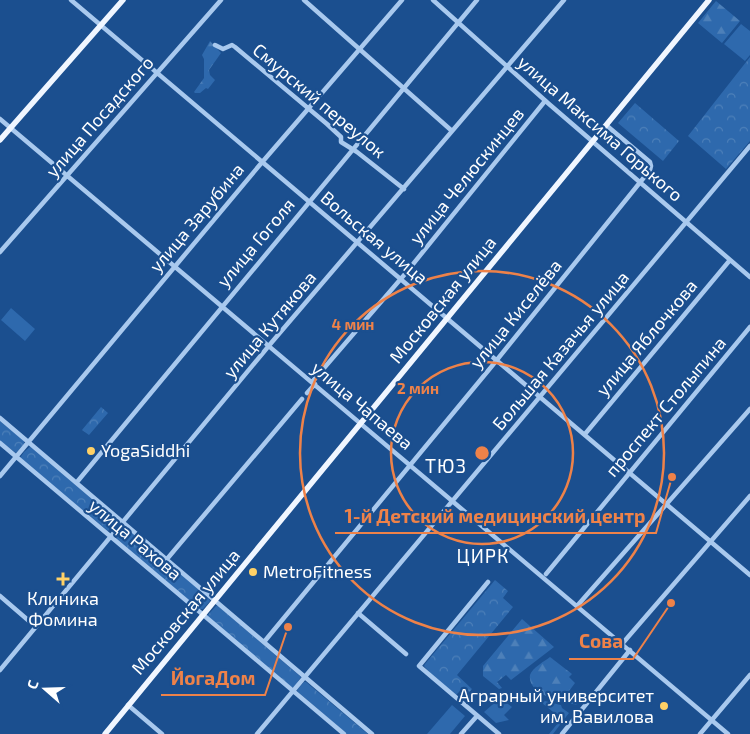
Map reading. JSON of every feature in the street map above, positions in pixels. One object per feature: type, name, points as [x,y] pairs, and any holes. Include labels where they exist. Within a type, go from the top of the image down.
[{"type":"main road","points":[[0,140],[123,0]]},
{"type":"main road","name":"Московская улица","points":[[105,734],[709,0]]},
{"type":"street","name":"Вольская улица","points":[[71,0],[750,575]]},
{"type":"street","name":"улица Посадского","points":[[0,252],[221,0]]},
{"type":"street","points":[[304,0],[452,131]]},
{"type":"street","name":"улица Зарубина","points":[[0,476],[262,162],[402,0]]},
{"type":"street","name":"улица Максима Горького","points":[[433,0],[545,101],[750,277]]},
{"type":"street","name":"улица Гоголя","points":[[77,482],[477,0]]},
{"type":"street","name":"улица Кутякова","points":[[0,670],[269,346],[564,0]]},
{"type":"street","name":"Смурский переулок","points":[[216,45],[223,49],[232,45],[309,108],[341,137],[341,142],[404,189]]},
{"type":"street","name":"улица Челюскинцев","points":[[307,393],[545,101]]},
{"type":"street","name":"улица Чапаева","points":[[0,119],[728,734]]},
{"type":"street","name":"улица Киселёва","points":[[264,642],[497,360],[650,170],[650,162],[606,126]]},
{"type":"street","name":"Большая Казачья улица","points":[[257,734],[750,146]]},
{"type":"street","name":"улица Яблочкова","points":[[585,434],[730,260]]},
{"type":"street","name":"проспект Столыпина","points":[[546,574],[750,327]]},
{"type":"street","points":[[167,559],[302,399]]},
{"type":"street","points":[[577,606],[665,503],[750,409]]},
{"type":"street","name":"улица Рахова","points":[[0,418],[304,677]]},
{"type":"street","name":"улица Рахова","points":[[0,443],[344,734]]},
{"type":"street","points":[[622,644],[750,496]]},
{"type":"street","points":[[488,582],[419,666],[499,734]]},
{"type":"street","points":[[0,596],[36,627]]},
{"type":"street","points":[[358,613],[406,654]]},
{"type":"street","points":[[564,734],[604,688],[630,650]]},
{"type":"street","points":[[700,734],[750,675]]},
{"type":"street","points":[[304,677],[372,734]]},
{"type":"street","points":[[128,705],[162,734]]},
{"type":"street","points":[[461,734],[477,716]]},
{"type":"green space","points":[[716,1],[740,21],[722,43],[698,23]]},
{"type":"green space","points":[[741,24],[750,31],[750,55],[745,61],[724,44]]},
{"type":"green space","points":[[210,41],[221,53],[209,70],[210,75],[215,80],[208,89],[206,88],[200,93],[195,93],[204,78],[204,59],[202,55]]},
{"type":"green space","points":[[750,57],[750,141],[726,169],[688,136]]},
{"type":"green space","points":[[635,103],[679,141],[663,161],[618,123]]},
{"type":"green space","points":[[11,308],[35,329],[25,341],[1,320]]},
{"type":"green space","points":[[101,407],[108,413],[89,435],[82,430]]},
{"type":"green space","points":[[0,421],[24,441],[24,444],[16,453],[0,441]]},
{"type":"green space","points":[[31,446],[116,518],[117,521],[108,531],[20,458]]},
{"type":"green space","points":[[123,528],[127,528],[208,597],[210,601],[203,609],[199,609],[117,540],[116,536]]},
{"type":"green space","points":[[495,580],[508,591],[503,598],[513,607],[457,675],[472,689],[466,696],[460,691],[456,695],[424,666]]},
{"type":"green space","points":[[216,606],[301,677],[294,687],[291,687],[207,616]]},
{"type":"green space","points":[[522,619],[554,647],[511,680],[506,675],[497,682],[502,688],[499,689],[483,676],[483,666]]},
{"type":"green space","points":[[550,657],[572,674],[569,677],[575,683],[566,695],[577,705],[547,696],[534,688],[531,682],[531,672]]},
{"type":"green space","points":[[304,682],[368,734],[347,734],[298,692],[297,690]]},
{"type":"green space","points":[[500,698],[512,707],[504,715],[509,720],[496,723],[484,712]]},
{"type":"green space","points":[[545,701],[561,705],[569,713],[553,734],[549,734],[563,717],[558,716],[542,703]]},
{"type":"green space","points":[[452,705],[465,716],[450,734],[427,734]]},
{"type":"place","name":"YogaSiddhi","points":[[91,451]]},
{"type":"place","name":"1-й Детский медицинский центр","points":[[672,477]]},
{"type":"place","name":"MetroFitness","points":[[253,572]]},
{"type":"place","name":"Клиника Фомина","points":[[63,579]]},
{"type":"place","name":"Сова","points":[[671,603]]},
{"type":"place","name":"ЙогаДом","points":[[288,627]]},
{"type":"place","name":"Аграрный университет им. Вавилова","points":[[664,706]]},
{"type":"district","name":"ТЮЗ","points":[[446,466]]},
{"type":"district","name":"ЦИРК","points":[[483,556]]}]
